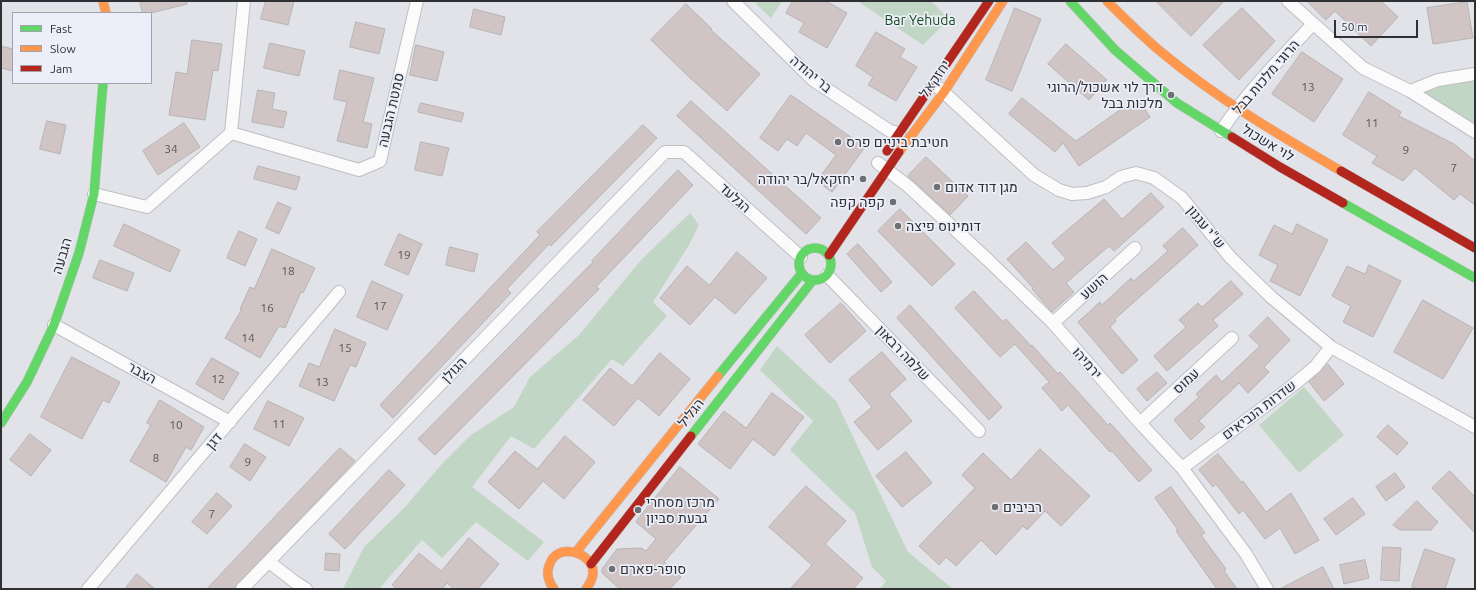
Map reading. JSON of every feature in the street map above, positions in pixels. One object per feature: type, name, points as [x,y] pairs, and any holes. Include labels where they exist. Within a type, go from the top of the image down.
[{"type":"street","points":[[103,1],[106,12]]},
{"type":"street","points":[[94,194],[147,207],[231,134],[244,1]]},
{"type":"street","name":"סמטת הגבעה","points":[[231,134],[359,170],[380,161],[417,1]]},
{"type":"street","name":"בר יהודה","points":[[733,1],[813,80],[890,131],[899,133]]},
{"type":"street","name":"יחזקאל","points":[[880,167],[899,133],[989,1]]},
{"type":"street","name":"יחזקאל","points":[[880,167],[944,92],[1003,1]]},
{"type":"street","name":"לוי אשכול","points":[[1070,1],[1102,37],[1130,64],[1177,103],[1280,167],[1475,278]]},
{"type":"street","name":"לוי אשכול","points":[[1107,1],[1165,56],[1236,108],[1312,155],[1475,248]]},
{"type":"street","points":[[1288,1],[1363,68],[1410,91],[1475,132]]},
{"type":"street","name":"הרוגי מלכות בבל","points":[[1221,131],[1236,108],[1254,87],[1313,24]]},
{"type":"street","points":[[1410,91],[1438,80],[1475,74]]},
{"type":"street","name":"הגבעה","points":[[1,422],[27,382],[54,325],[79,253],[94,194],[102,84]]},
{"type":"street","name":"ש\"י עגנון","points":[[933,84],[944,92],[1034,175],[1059,190],[1072,194],[1087,192],[1106,187],[1121,176],[1136,173],[1154,178],[1182,198],[1230,257],[1271,297],[1331,347],[1475,427]]},
{"type":"street","name":"הגלעד","points":[[665,152],[684,152],[801,257]]},
{"type":"street","name":"הגולן","points":[[242,589],[665,152]]},
{"type":"street","points":[[829,255],[880,167]]},
{"type":"street","name":"ירמיהו","points":[[880,167],[908,186],[988,260],[1052,323],[1140,423],[1182,468],[1246,554],[1267,589]]},
{"type":"street","points":[[823,245],[829,255],[831,265],[827,275],[818,280],[813,280],[802,273],[799,265],[801,257],[811,248],[823,245]]},
{"type":"street","name":"הושע","points":[[1052,323],[1135,248]]},
{"type":"street","name":"הגליל","points":[[576,552],[802,273]]},
{"type":"street","name":"שלמה רבאון","points":[[827,275],[979,431]]},
{"type":"street","name":"הגליל","points":[[590,564],[813,280]]},
{"type":"street","name":"דגן","points":[[88,589],[339,292]]},
{"type":"street","name":"הצבר","points":[[54,325],[230,422]]},
{"type":"street","name":"עמוס","points":[[1140,423],[1232,338]]},
{"type":"street","name":"שדרות הנביאים","points":[[1182,468],[1292,386],[1315,367],[1331,347]]},
{"type":"street","points":[[554,589],[548,580],[548,567],[554,557],[569,551],[576,552],[586,558],[590,564],[593,574],[586,589]]},
{"type":"street","points":[[269,562],[306,589]]},
{"type":"street","points":[[542,589],[548,580]]},
{"type":"green space","points":[[758,1],[782,1],[771,18],[756,4]]},
{"type":"green space","name":"Bar Yehuda","points":[[857,1],[931,1],[949,19],[923,45]]},
{"type":"green space","points":[[1475,76],[1475,132],[1415,95],[1431,82]]},
{"type":"green space","points":[[690,213],[699,225],[689,245],[653,302],[667,316],[623,366],[612,359],[534,449],[511,436],[472,487],[544,542],[528,561],[476,522],[442,558],[422,540],[379,589],[343,589],[364,547],[405,507],[440,466],[471,435],[514,407],[530,377],[579,335],[641,260]]},
{"type":"green space","points":[[777,346],[836,401],[908,552],[953,589],[880,589],[886,581],[872,567],[855,513],[790,450],[813,421],[760,370]]},
{"type":"green space","points":[[1304,387],[1344,435],[1299,473],[1259,425]]},
{"type":"building","points":[[140,1],[187,1],[187,4],[152,13],[143,12]]},
{"type":"building","points":[[266,1],[294,1],[288,25],[261,19]]},
{"type":"building","points":[[793,1],[826,1],[847,13],[827,48],[799,32],[804,23],[786,13]]},
{"type":"building","points":[[1156,1],[1224,1],[1191,36]]},
{"type":"building","points":[[1307,1],[1381,1],[1398,17],[1371,46],[1335,11],[1326,20]]},
{"type":"building","points":[[1467,2],[1473,38],[1433,44],[1427,8]]},
{"type":"building","points":[[686,4],[712,29],[711,30],[760,74],[727,111],[651,40]]},
{"type":"building","points":[[1015,8],[1041,19],[1012,91],[986,80]]},
{"type":"building","points":[[1242,8],[1275,41],[1239,80],[1203,45]]},
{"type":"building","points":[[474,9],[505,17],[501,35],[470,27]]},
{"type":"building","points":[[356,22],[385,29],[379,54],[350,47]]},
{"type":"building","points":[[876,32],[905,49],[900,57],[917,67],[896,101],[868,85],[873,77],[856,66]]},
{"type":"building","points":[[192,40],[222,44],[218,71],[213,70],[205,120],[169,115],[176,72],[187,74]]},
{"type":"building","points":[[270,43],[305,51],[299,76],[264,68]]},
{"type":"building","points":[[1066,44],[1107,80],[1089,100],[1048,64]]},
{"type":"building","points":[[416,45],[444,52],[437,81],[410,75]]},
{"type":"building","points":[[1,46],[12,49],[12,71],[1,68]]},
{"type":"building","points":[[1302,52],[1343,79],[1314,122],[1272,94]]},
{"type":"building","points":[[340,70],[374,78],[363,122],[372,124],[367,148],[337,141],[347,102],[334,99]]},
{"type":"building","points":[[258,90],[275,93],[272,109],[287,112],[283,128],[252,122]]},
{"type":"building","points":[[1369,92],[1401,112],[1399,116],[1454,144],[1475,161],[1475,205],[1460,194],[1454,200],[1415,168],[1403,181],[1372,163],[1377,156],[1343,135]]},
{"type":"building","name":"חטיבת ביניים פרס","points":[[791,95],[865,147],[832,192],[817,181],[836,155],[806,133],[797,146],[787,139],[778,151],[760,138]]},
{"type":"building","points":[[1022,98],[1076,141],[1137,98],[1150,117],[1079,166],[1063,143],[1055,152],[1009,114]]},
{"type":"building","points":[[691,101],[821,218],[806,234],[677,116]]},
{"type":"building","points":[[421,103],[464,113],[461,122],[418,112]]},
{"type":"building","points":[[47,121],[66,125],[60,154],[40,149]]},
{"type":"building","points":[[184,123],[200,147],[158,175],[143,151]]},
{"type":"building","points":[[643,125],[657,138],[551,246],[549,244],[507,289],[511,293],[393,418],[380,405],[540,235],[537,232]]},
{"type":"building","points":[[421,142],[449,148],[442,176],[415,170]]},
{"type":"building","name":"מגן דוד אדום","points":[[926,157],[968,196],[950,215],[908,176]]},
{"type":"building","points":[[258,166],[300,177],[296,190],[254,179]]},
{"type":"building","points":[[678,170],[693,185],[596,287],[599,289],[435,455],[418,439],[593,262],[592,261]]},
{"type":"building","points":[[1151,193],[1164,207],[1114,251],[1109,246],[1066,283],[1074,292],[1052,312],[1007,259],[1026,242],[1053,270],[1066,259],[1052,243],[1104,199],[1122,219]]},
{"type":"building","points":[[278,202],[291,208],[279,234],[266,228]]},
{"type":"building","points":[[900,209],[955,264],[932,286],[878,231]]},
{"type":"building","points":[[124,224],[180,250],[170,272],[114,246]]},
{"type":"building","points":[[1297,224],[1328,240],[1300,296],[1270,281],[1278,265],[1259,255],[1274,225],[1292,234]]},
{"type":"building","points":[[1183,228],[1198,245],[1115,319],[1116,321],[1110,327],[1138,360],[1122,374],[1078,322],[1100,302],[1102,305],[1131,278],[1134,281],[1168,251],[1163,246]]},
{"type":"building","points":[[239,231],[257,239],[245,266],[227,258]]},
{"type":"building","points":[[399,234],[422,244],[408,275],[385,265]]},
{"type":"building","points":[[858,244],[892,282],[881,292],[847,254]]},
{"type":"building","points":[[450,247],[478,254],[474,272],[446,265]]},
{"type":"building","points":[[272,249],[315,268],[303,293],[301,292],[285,328],[279,326],[260,358],[225,338],[242,309],[240,309],[250,287],[254,289]]},
{"type":"building","points":[[737,252],[767,278],[735,314],[715,297],[690,325],[660,298],[687,266],[709,285]]},
{"type":"building","points":[[100,260],[134,273],[127,291],[93,278]]},
{"type":"building","points":[[1369,265],[1401,281],[1373,337],[1343,322],[1351,306],[1332,296],[1347,266],[1365,274]]},
{"type":"building","points":[[372,281],[403,295],[387,330],[357,317]]},
{"type":"building","points":[[1231,281],[1243,294],[1213,320],[1218,326],[1167,371],[1154,356],[1186,327],[1179,320],[1198,303],[1202,307]]},
{"type":"building","points":[[974,291],[1003,322],[1006,319],[1058,374],[1060,372],[1108,425],[1110,423],[1152,470],[1139,482],[1068,405],[1062,411],[1042,388],[1049,382],[1015,344],[1000,357],[955,308]]},
{"type":"building","points":[[1423,300],[1473,328],[1443,379],[1394,352]]},
{"type":"building","points":[[841,303],[866,331],[830,363],[805,335]]},
{"type":"building","points":[[910,305],[1002,407],[989,420],[897,318]]},
{"type":"building","points":[[1268,317],[1290,340],[1264,367],[1269,372],[1248,393],[1239,383],[1199,421],[1205,427],[1191,440],[1174,420],[1199,397],[1196,394],[1216,375],[1222,382],[1260,346],[1249,336]]},
{"type":"building","points":[[335,329],[366,343],[356,367],[350,365],[334,401],[299,386],[309,363],[319,367]]},
{"type":"building","points":[[882,352],[906,379],[889,394],[912,421],[878,450],[854,422],[872,407],[849,380]]},
{"type":"building","points":[[660,353],[690,379],[659,416],[638,398],[614,426],[583,400],[610,368],[632,386]]},
{"type":"building","points":[[72,357],[120,382],[109,403],[103,400],[82,439],[41,417]]},
{"type":"building","points":[[212,358],[239,373],[223,400],[196,384]]},
{"type":"building","points":[[1328,364],[1344,384],[1324,401],[1309,382]]},
{"type":"building","points":[[1157,372],[1167,383],[1147,401],[1137,389]]},
{"type":"building","points":[[772,393],[804,417],[774,456],[753,439],[730,469],[698,444],[724,411],[746,428]]},
{"type":"building","points":[[160,400],[204,427],[191,450],[186,447],[166,482],[130,461],[151,425],[147,423]]},
{"type":"building","points":[[268,401],[304,418],[289,446],[254,429]]},
{"type":"building","points":[[1388,425],[1408,443],[1397,455],[1377,437]]},
{"type":"building","points":[[30,434],[51,450],[31,476],[10,460]]},
{"type":"building","points":[[565,436],[595,462],[564,499],[543,481],[519,509],[488,482],[515,451],[537,469]]},
{"type":"building","points":[[245,444],[266,457],[250,481],[230,467]]},
{"type":"building","points":[[340,448],[355,461],[233,589],[207,589]]},
{"type":"building","name":"רביבים","points":[[1040,449],[1090,496],[1061,526],[1045,511],[1027,530],[1023,526],[996,555],[981,540],[956,566],[946,557],[939,565],[919,546],[975,488],[962,475],[983,453],[1011,480]]},
{"type":"building","points":[[906,452],[932,483],[902,507],[876,476]]},
{"type":"building","points":[[1218,454],[1242,483],[1243,481],[1266,512],[1291,493],[1319,540],[1295,554],[1280,528],[1265,539],[1243,510],[1239,514],[1216,484],[1213,487],[1199,470]]},
{"type":"building","points":[[680,467],[719,499],[664,562],[681,577],[670,589],[620,589],[602,573],[602,569],[617,549],[641,548],[646,551],[656,539],[636,522]]},
{"type":"building","points":[[389,470],[405,485],[345,549],[329,534]]},
{"type":"building","points":[[1450,471],[1475,497],[1475,533],[1432,488]]},
{"type":"building","points":[[1395,473],[1405,487],[1386,501],[1376,487]]},
{"type":"building","points":[[806,486],[846,521],[825,544],[863,578],[853,589],[790,589],[812,565],[769,527]]},
{"type":"building","points":[[1171,487],[1205,533],[1201,535],[1226,569],[1224,571],[1237,589],[1217,589],[1176,531],[1178,530],[1155,498]]},
{"type":"building","points":[[217,493],[232,506],[207,534],[192,522]]},
{"type":"building","points":[[1353,498],[1365,514],[1336,535],[1324,519]]},
{"type":"building","points":[[1417,501],[1438,522],[1431,530],[1400,530],[1393,525]]},
{"type":"building","points":[[469,538],[499,564],[478,589],[454,589],[447,583],[442,589],[397,589],[392,585],[419,553],[441,571]]},
{"type":"building","points":[[1383,547],[1401,548],[1399,581],[1381,580]]},
{"type":"building","points":[[1425,549],[1455,559],[1445,589],[1418,589],[1412,587]]},
{"type":"building","points":[[326,553],[340,554],[339,571],[325,570]]},
{"type":"building","points":[[1365,560],[1369,578],[1344,584],[1340,565]]},
{"type":"building","points":[[1323,567],[1334,589],[1280,589]]},
{"type":"building","points":[[137,574],[155,589],[125,589]]},
{"type":"traffic: fast","points":[[1070,1],[1115,50],[1177,103],[1232,137]]},
{"type":"traffic: fast","points":[[1,423],[27,382],[54,325],[79,253],[94,194],[103,84]]},
{"type":"traffic: fast","points":[[1343,203],[1475,278]]},
{"type":"traffic: fast","points":[[812,248],[818,248],[828,255],[831,264],[830,270],[824,277],[818,280],[812,280],[802,273],[799,267],[799,261],[806,251],[812,248]]},
{"type":"traffic: fast","points":[[718,376],[802,273]]},
{"type":"traffic: fast","points":[[691,436],[813,280]]},
{"type":"traffic: slow","points":[[103,1],[106,12]]},
{"type":"traffic: slow","points":[[899,152],[944,92],[1003,1]]},
{"type":"traffic: slow","points":[[1107,1],[1153,45],[1203,85],[1271,130],[1341,171]]},
{"type":"traffic: slow","points":[[576,552],[718,376]]},
{"type":"traffic: slow","points":[[554,589],[548,578],[549,566],[553,558],[559,553],[566,552],[580,554],[591,564],[593,571],[592,578],[586,589]]},
{"type":"traffic: jam","points":[[887,151],[989,1]]},
{"type":"traffic: jam","points":[[1232,137],[1280,167],[1343,203]]},
{"type":"traffic: jam","points":[[829,255],[899,152]]},
{"type":"traffic: jam","points":[[1341,171],[1475,248]]},
{"type":"traffic: jam","points":[[591,564],[691,436]]},
{"type":"place","name":"דרך לוי אשכול/הרוגי מלכות בבל","points":[[1171,95]]},
{"type":"place","name":"חטיבת ביניים פרס","points":[[838,142]]},
{"type":"place","name":"יחזקאל/בר יהודה","points":[[863,179]]},
{"type":"place","name":"מגן דוד אדום","points":[[937,187]]},
{"type":"place","name":"קפה קפה","points":[[893,202]]},
{"type":"place","name":"דומינוס פיצה","points":[[898,226]]},
{"type":"place","name":"רביבים","points":[[995,507]]},
{"type":"place","name":"מרכז מסחרי גבעת סביון","points":[[638,510]]},
{"type":"place","name":"סופר-פארם","points":[[612,569]]}]
